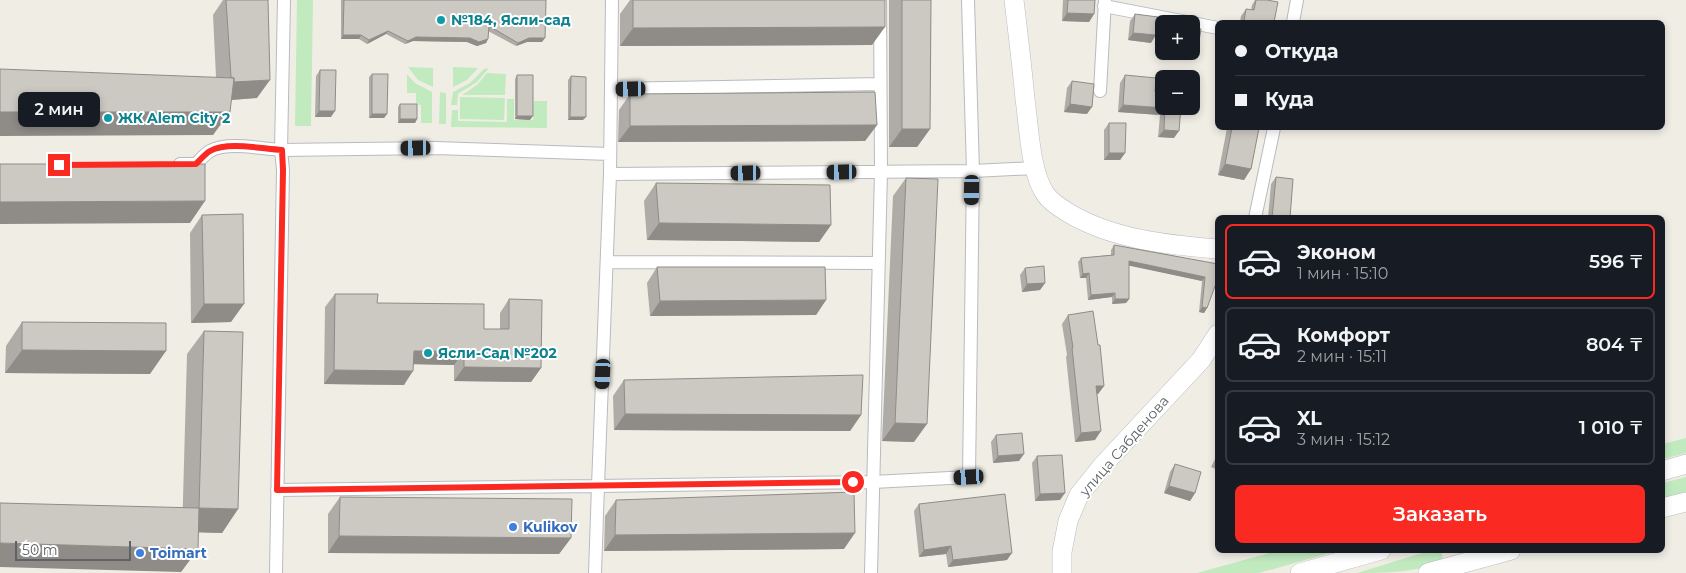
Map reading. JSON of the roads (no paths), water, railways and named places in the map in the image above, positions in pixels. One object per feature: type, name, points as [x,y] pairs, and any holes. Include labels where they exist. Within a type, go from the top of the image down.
[{"type":"street","points":[[276,573],[284,0]]},
{"type":"street","points":[[595,573],[608,262],[612,0]]},
{"type":"street","points":[[871,573],[880,172],[880,0]]},
{"type":"street","points":[[277,490],[873,482],[969,477],[972,171],[968,0]]},
{"type":"street","points":[[1014,0],[1034,168],[1046,195],[1057,206],[1078,219],[1102,229],[1138,238],[1192,247],[1215,248]]},
{"type":"street","points":[[1293,20],[1297,0]]},
{"type":"street","points":[[1100,91],[1105,3],[1215,27]]},
{"type":"street","points":[[612,89],[879,84]]},
{"type":"street","points":[[1257,215],[1274,130]]},
{"type":"street","points":[[166,164],[196,164],[209,151],[234,146],[282,150],[435,148],[610,154]]},
{"type":"street","points":[[610,174],[972,171],[1034,168]]},
{"type":"street","points":[[608,262],[878,263]]},
{"type":"street","name":"улица Сабденова","points":[[1062,573],[1062,552],[1068,521],[1079,495],[1110,458],[1201,360],[1215,339]]},
{"type":"street","points":[[1665,470],[1686,464]]},
{"type":"street","points":[[1665,507],[1686,502]]},
{"type":"street","points":[[1300,573],[1370,553]]},
{"type":"street","points":[[1428,573],[1452,558],[1489,553]]},
{"type":"place","name":"№184, Ясли-сад","points":[[441,20]]},
{"type":"place","name":"ЖК Alem City 2","points":[[108,118]]},
{"type":"place","name":"Ясли-Сад №202","points":[[428,353]]},
{"type":"place","name":"Kulikov","points":[[513,527]]},
{"type":"place","name":"Toimart","points":[[140,553]]}]
